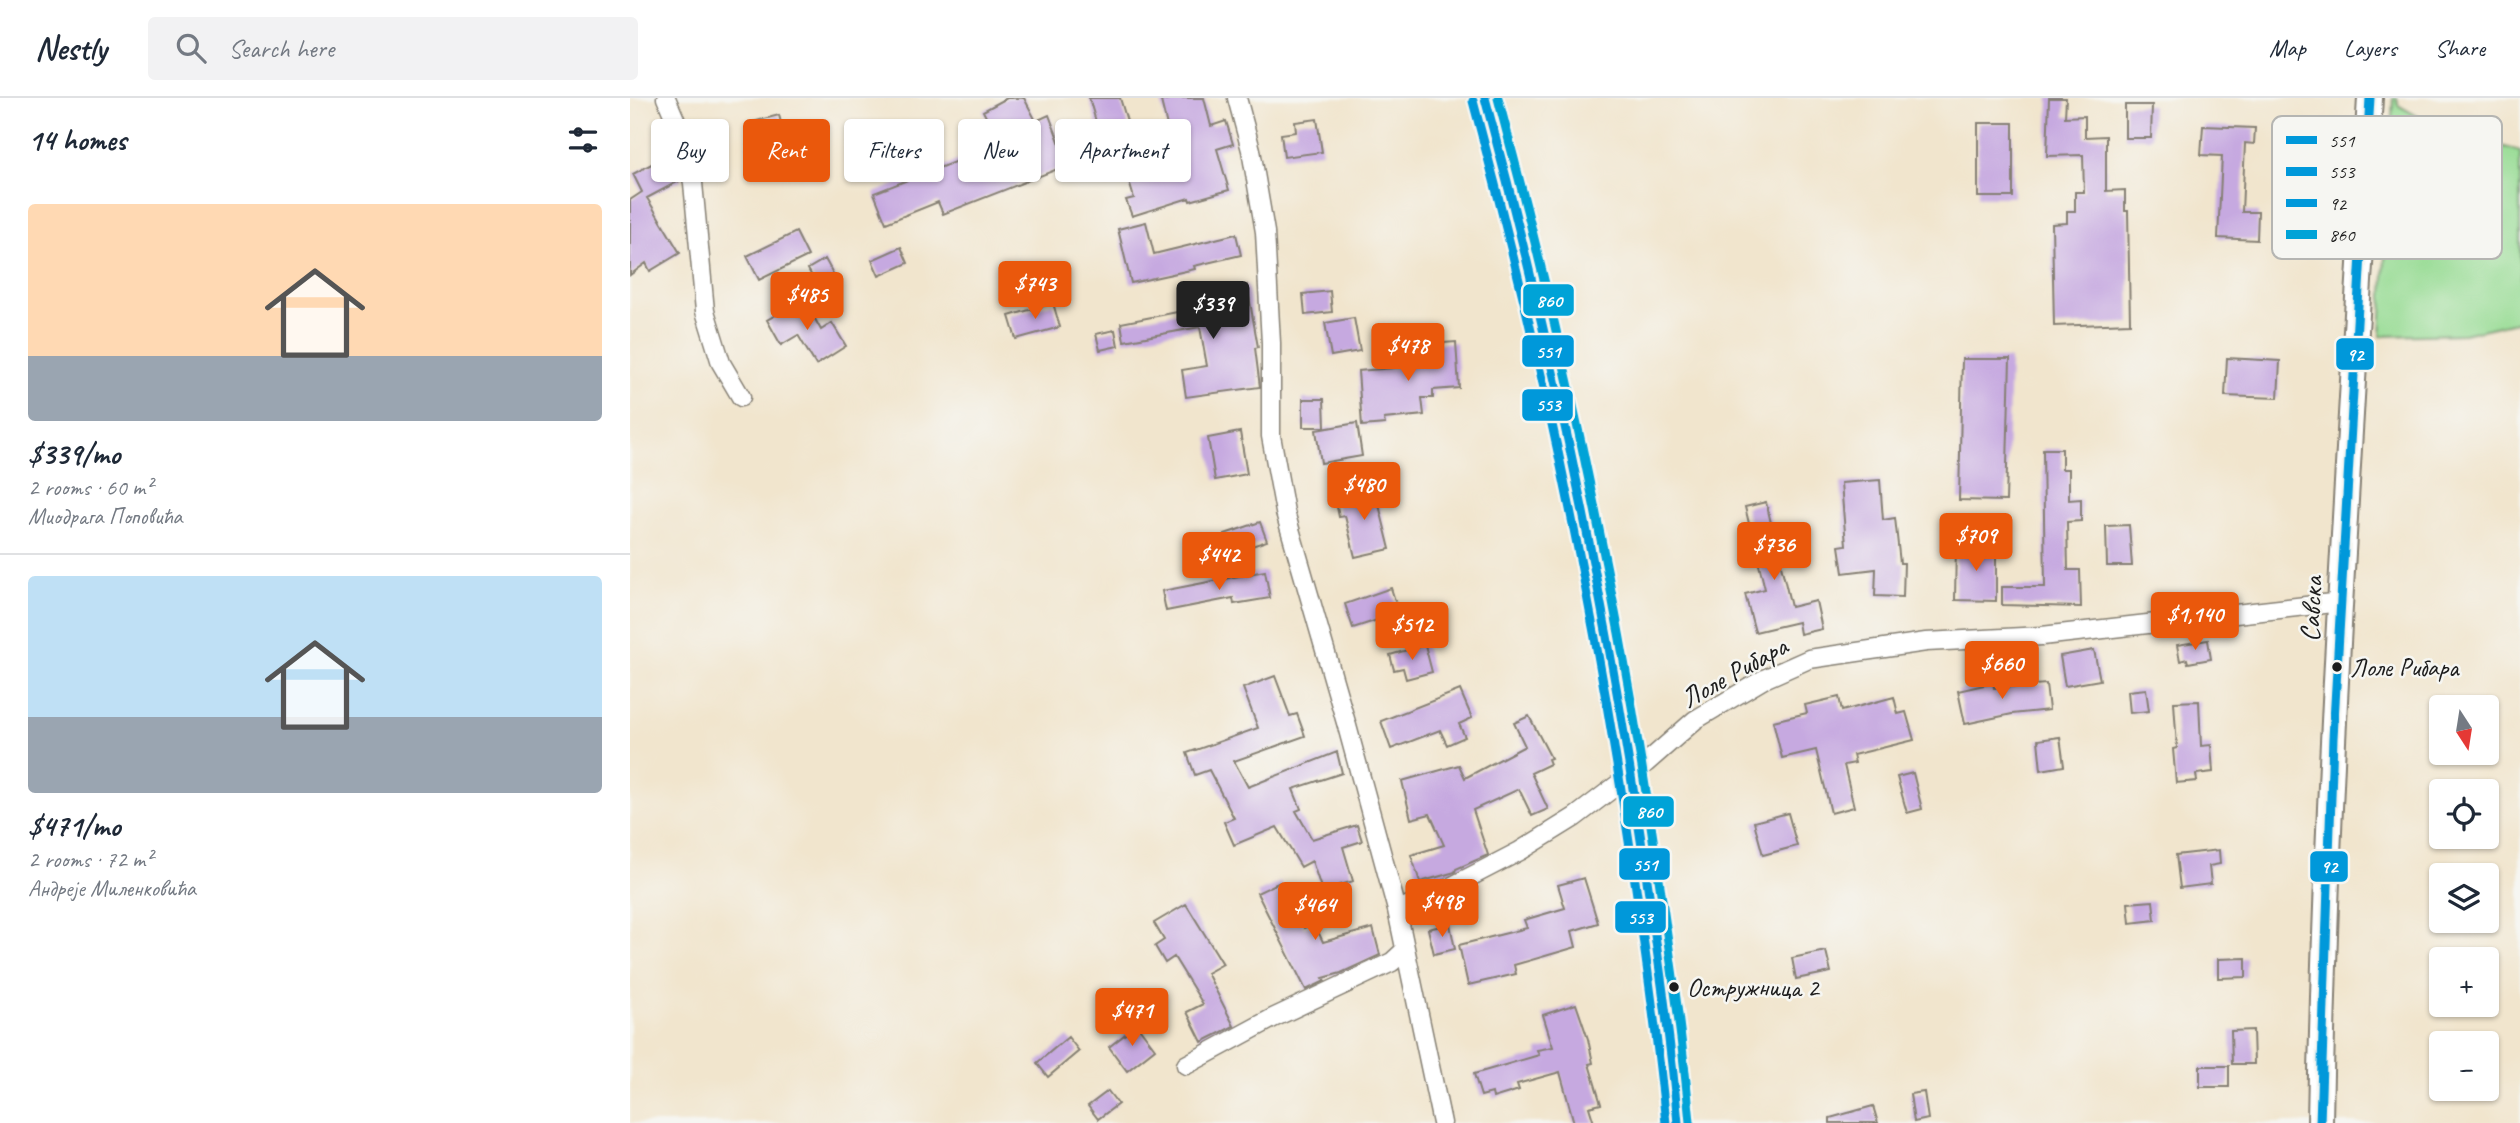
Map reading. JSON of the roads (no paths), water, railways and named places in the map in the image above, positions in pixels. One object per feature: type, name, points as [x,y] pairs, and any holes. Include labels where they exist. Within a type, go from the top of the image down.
[{"type":"main road","points":[[1485,98],[1557,383],[1595,560],[1638,812],[1671,1046],[1678,1123]]},
{"type":"street","points":[[666,98],[682,138],[693,183],[705,311],[720,363],[741,397]]},
{"type":"street","points":[[1237,98],[1251,150],[1265,232],[1271,343],[1271,436],[1279,486],[1397,910],[1442,1123]]},
{"type":"street","name":"Савска","points":[[2369,116],[2370,98]]},
{"type":"street","name":"Савска","points":[[2320,1123],[2341,602],[2361,259]]},
{"type":"street","name":"Лоле Рибара","points":[[1397,910],[1437,894],[1520,851],[1575,817],[1628,777],[1695,720],[1775,673],[1809,659],[1926,642],[2055,635],[2341,602]]},
{"type":"street","points":[[1186,1065],[1273,1018],[1392,962],[1405,950]]},
{"type":"place","name":"Лоле Рибара","points":[[2337,667]]},
{"type":"place","name":"Остружница 2","points":[[1674,987]]}]
